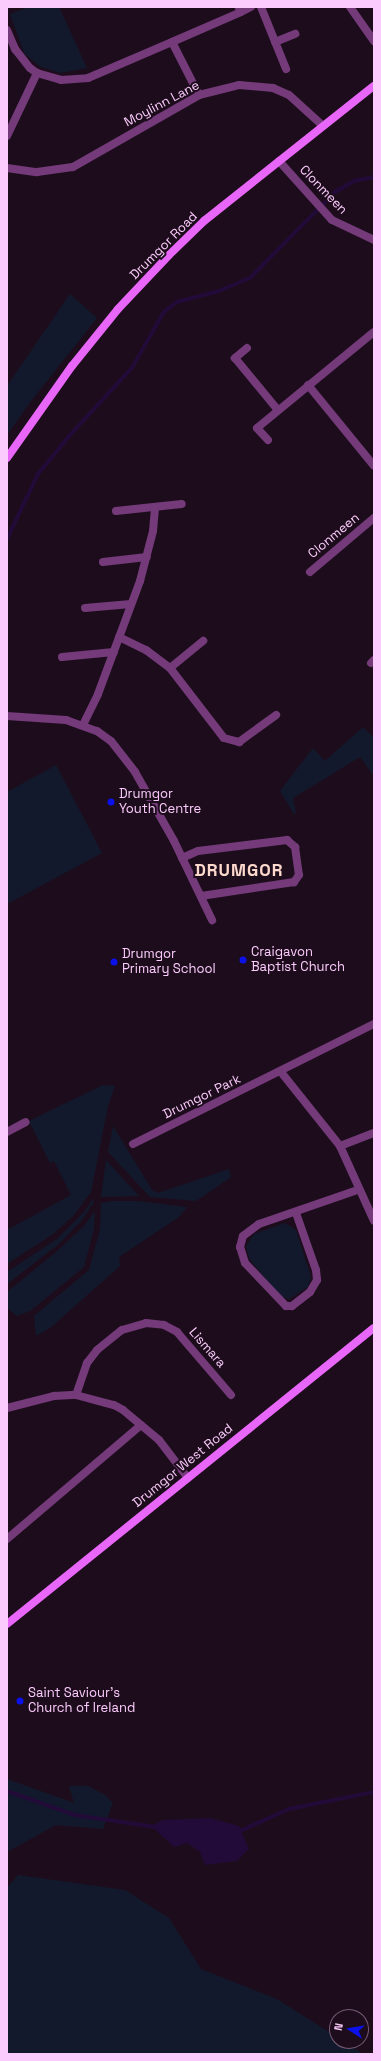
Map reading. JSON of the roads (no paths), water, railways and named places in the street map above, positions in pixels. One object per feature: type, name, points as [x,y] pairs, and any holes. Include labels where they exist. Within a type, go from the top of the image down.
[{"type":"street","points":[[7,30],[22,59],[37,73],[62,80],[88,78],[172,42],[239,9],[250,7]]},
{"type":"street","points":[[261,7],[286,69]]},
{"type":"street","points":[[350,7],[374,41]]},
{"type":"street","points":[[275,42],[295,34]]},
{"type":"street","points":[[172,42],[199,95]]},
{"type":"street","points":[[7,136],[37,73]]},
{"type":"street","name":"Moylinn Lane","points":[[7,168],[37,172],[73,166],[199,95],[239,85],[273,88],[289,95],[322,125]]},
{"type":"street","name":"Drumgor Road","points":[[7,458],[68,371],[118,309],[204,221],[322,125],[374,86]]},
{"type":"street","name":"Clonmeen","points":[[279,161],[332,220],[374,240]]},
{"type":"street","points":[[268,440],[257,428],[277,409],[374,332]]},
{"type":"street","points":[[247,348],[235,358],[277,409]]},
{"type":"street","points":[[308,385],[374,466]]},
{"type":"street","points":[[116,511],[182,504]]},
{"type":"street","points":[[83,725],[114,652],[147,556],[155,507]]},
{"type":"street","name":"Clonmeen","points":[[310,572],[374,518]]},
{"type":"street","points":[[103,562],[147,556]]},
{"type":"street","points":[[85,608],[131,604]]},
{"type":"street","points":[[119,637],[146,650],[170,668],[224,738],[239,742],[276,715]]},
{"type":"street","points":[[170,668],[203,641]]},
{"type":"street","points":[[62,657],[114,652]]},
{"type":"street","points":[[7,716],[66,720],[83,725],[111,741],[124,755],[182,858],[212,920]]},
{"type":"street","points":[[182,858],[198,851],[287,840],[295,847],[299,875],[294,882],[201,896]]},
{"type":"street","name":"Drumgor Park","points":[[134,1144],[281,1072],[374,1024]]},
{"type":"street","points":[[281,1072],[340,1146],[358,1190],[374,1221]]},
{"type":"street","points":[[7,1132],[26,1122]]},
{"type":"street","points":[[340,1146],[374,1133]]},
{"type":"street","points":[[296,1213],[316,1270],[317,1280],[310,1292],[292,1306],[286,1306],[245,1263],[240,1247],[243,1236],[250,1229],[358,1190]]},
{"type":"street","name":"Lismara","points":[[76,1395],[87,1364],[97,1350],[122,1330],[146,1323],[164,1325],[177,1332],[231,1395]]},
{"type":"street","name":"Drumgor West Road","points":[[7,1624],[374,1328]]},
{"type":"street","points":[[7,1408],[54,1396],[76,1395],[114,1406],[159,1440],[188,1478]]},
{"type":"street","points":[[7,1539],[141,1425]]},
{"type":"waterway","points":[[7,539],[38,474],[71,434],[132,368],[164,312],[177,302],[219,291],[250,278],[335,192],[354,181],[374,177]]},
{"type":"waterway","points":[[7,1791],[75,1815],[155,1827]]},
{"type":"waterway","points":[[238,1832],[289,1809],[374,1792]]},
{"type":"place","name":"Drumgor Youth Centre","points":[[111,802]]},
{"type":"place","name":"Craigavon Baptist Church","points":[[243,960]]},
{"type":"place","name":"Drumgor Primary School","points":[[114,962]]},
{"type":"place","name":"Saint Saviour's Church of Ireland","points":[[20,1701]]},
{"type":"district","name":"DRUMGOR","points":[[239,871]]}]
